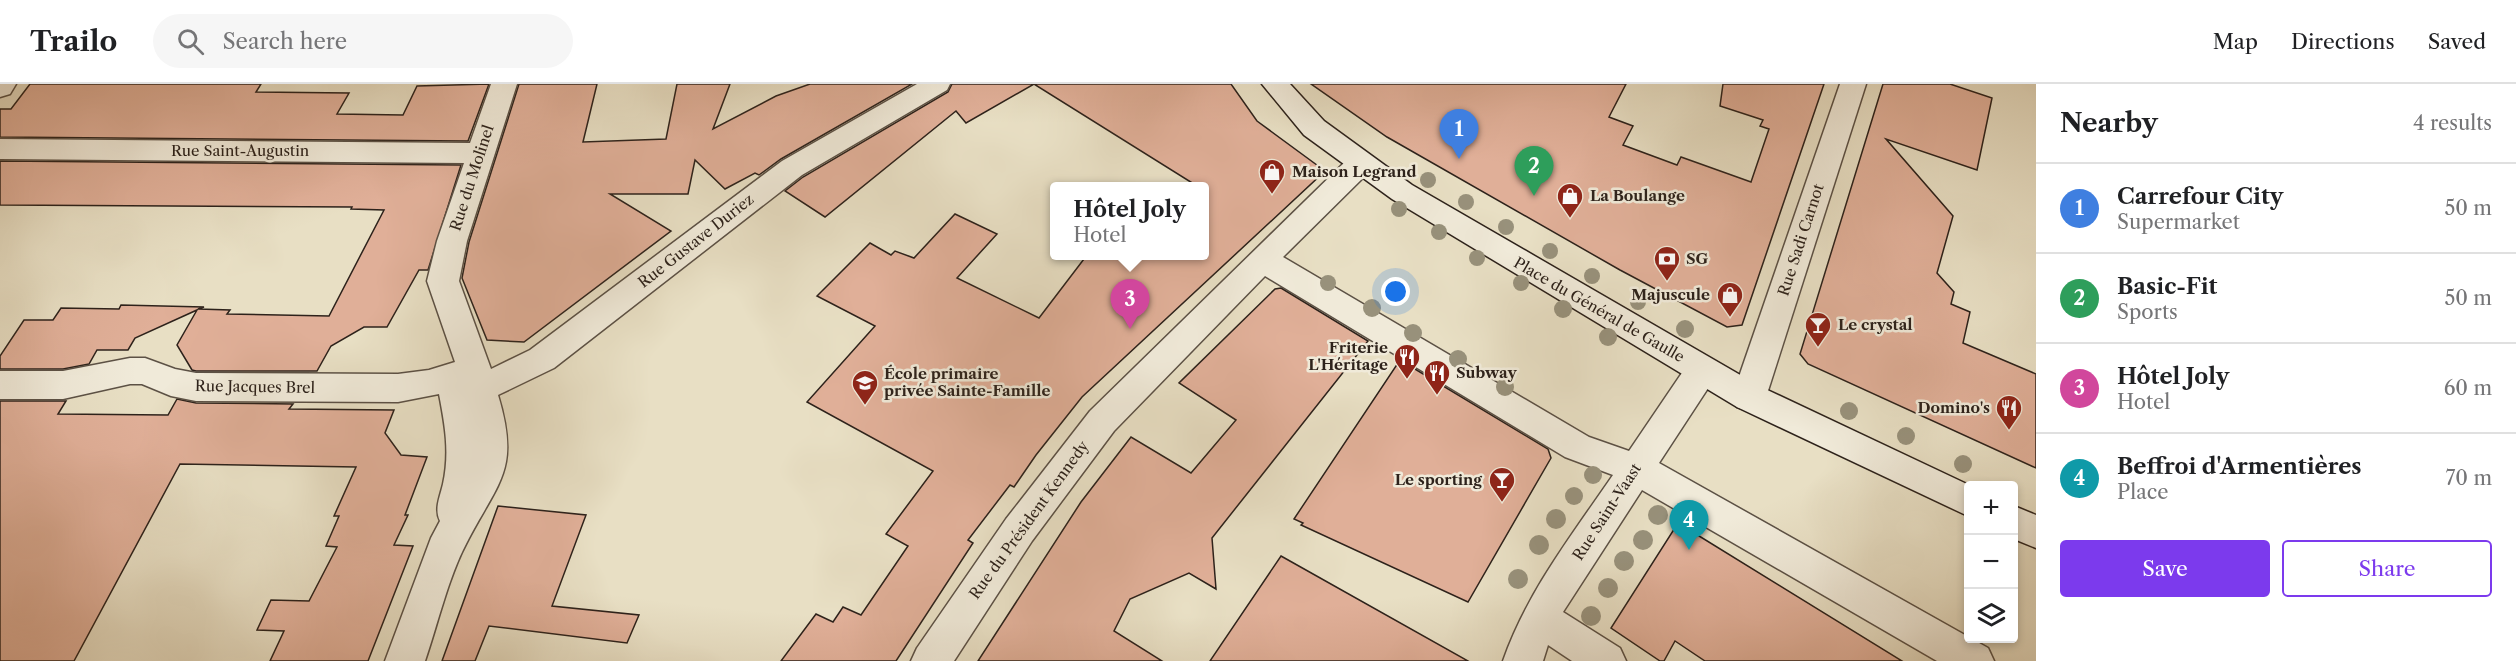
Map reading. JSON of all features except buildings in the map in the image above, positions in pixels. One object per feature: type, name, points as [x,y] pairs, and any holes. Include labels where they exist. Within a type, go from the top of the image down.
[{"type":"street","points":[[0,88],[3,84]]},
{"type":"street","name":"Rue du Molinel","points":[[405,661],[449,538],[465,454],[463,422],[466,382],[435,302],[435,289],[443,272],[479,153],[504,84]]},
{"type":"street","name":"Rue Gustave Duriez","points":[[466,382],[542,359],[814,153],[937,84]]},
{"type":"street","name":"Place du Général de Gaulle","points":[[1275,84],[1314,128],[1360,164],[1402,192],[1749,397],[1964,499]]},
{"type":"street","name":"Rue Sadi Carnot","points":[[1749,397],[1853,84]]},
{"type":"street","name":"Rue Saint-Augustin","points":[[0,149],[479,153]]},
{"type":"street","points":[[1360,164],[1262,259],[1577,447],[1636,468],[1974,661]]},
{"type":"street","name":"Rue du Président Kennedy","points":[[931,661],[1019,530],[1074,456],[1135,386],[1262,259]]},
{"type":"street","name":"Rue Saint-Vaast","points":[[1523,661],[1540,618],[1702,370]]},
{"type":"street","name":"Rue Jacques Brel","points":[[0,385],[77,383],[113,374],[145,371],[171,382],[196,387],[388,388],[466,382]]},
{"type":"street","points":[[2018,524],[2036,532]]},
{"type":"street","points":[[1540,618],[1606,661]]},
{"type":"place","name":"Carrefour City","points":[[1459,159]]},
{"type":"place","name":"Maison Legrand","points":[[1272,195]]},
{"type":"place","name":"Basic-Fit","points":[[1534,196]]},
{"type":"place","name":"La Boulange","points":[[1570,219]]},
{"type":"place","name":"SG","points":[[1667,282]]},
{"type":"place","name":"Majuscule","points":[[1730,318]]},
{"type":"place","name":"Hôtel Joly","points":[[1130,329]]},
{"type":"place","name":"Le crystal","points":[[1818,348]]},
{"type":"place","name":"Friterie L'Héritage","points":[[1407,380]]},
{"type":"place","name":"Subway","points":[[1437,396]]},
{"type":"place","name":"École primaire privée Sainte-Famille","points":[[865,406]]},
{"type":"place","name":"Domino's","points":[[2009,431]]},
{"type":"place","name":"Le sporting","points":[[1502,503]]},
{"type":"place","name":"Beffroi d'Armentières","points":[[1689,550]]}]
